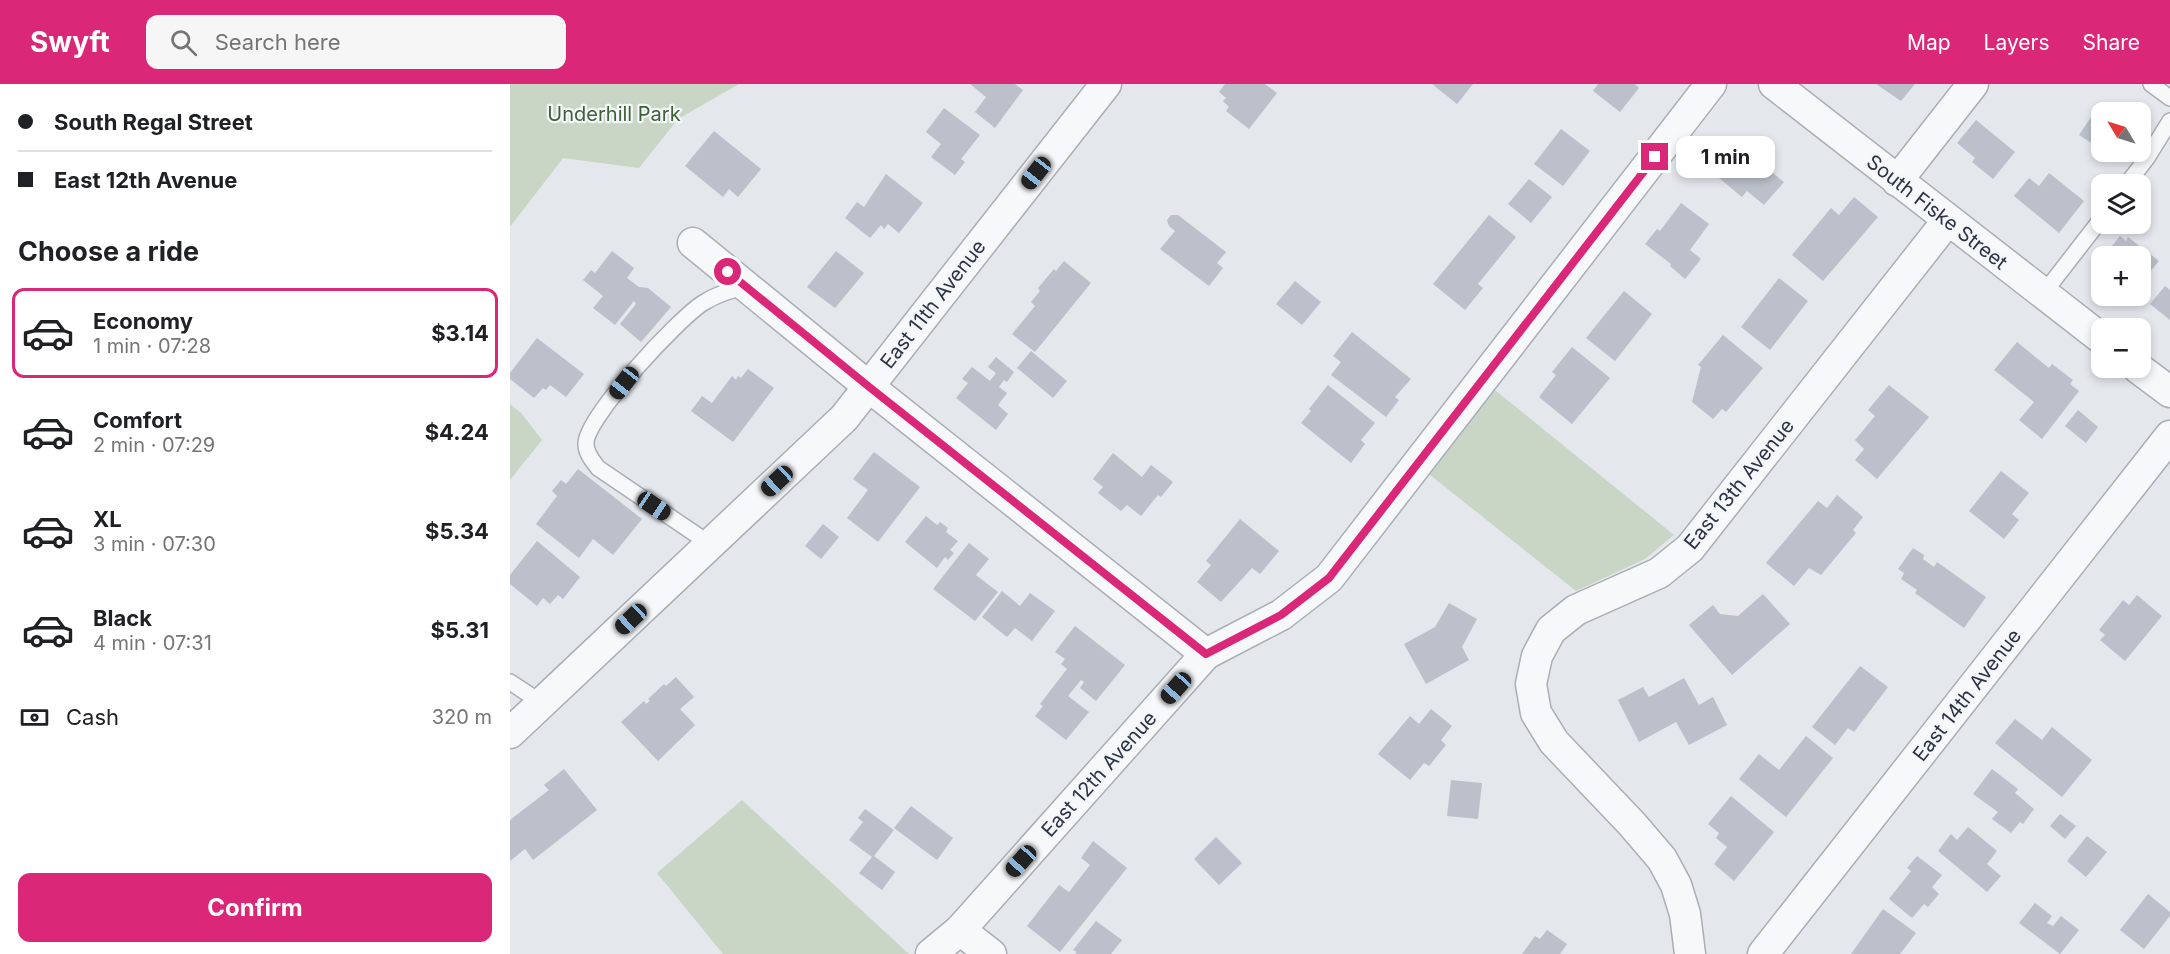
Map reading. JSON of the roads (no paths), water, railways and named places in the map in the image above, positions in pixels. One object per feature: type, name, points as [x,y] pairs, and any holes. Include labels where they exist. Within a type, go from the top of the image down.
[{"type":"street","name":"East 11th Avenue","points":[[510,733],[844,418],[1106,84]]},
{"type":"street","name":"East 12th Avenue","points":[[931,954],[960,930],[1206,654],[1281,615],[1329,578],[1711,84]]},
{"type":"street","name":"South Fiske Street","points":[[1774,84],[2091,331]]},
{"type":"street","points":[[1897,181],[1973,84]]},
{"type":"street","name":"East 13th Avenue","points":[[1690,954],[1685,914],[1676,885],[1662,860],[1632,824],[1554,742],[1536,713],[1531,684],[1537,656],[1551,630],[1576,610],[1659,573],[1690,548],[1948,220]]},
{"type":"street","points":[[693,243],[868,386],[1206,654]]},
{"type":"street","points":[[2151,378],[2170,392]]},
{"type":"street","name":"East 14th Avenue","points":[[1763,954],[2170,436]]},
{"type":"street","points":[[960,930],[991,954]]},
{"type":"lane","points":[[2151,84],[2170,98]]},
{"type":"lane","points":[[2135,174],[2148,158],[2170,121]]},
{"type":"lane","points":[[2043,294],[2091,232]]},
{"type":"lane","points":[[710,544],[598,468],[589,457],[585,444],[589,429],[602,411],[635,369],[672,330],[708,300],[723,291],[746,287]]},
{"type":"lane","points":[[510,682],[542,703]]},
{"type":"park label","name":"Underhill Park","points":[[614,114]]}]
